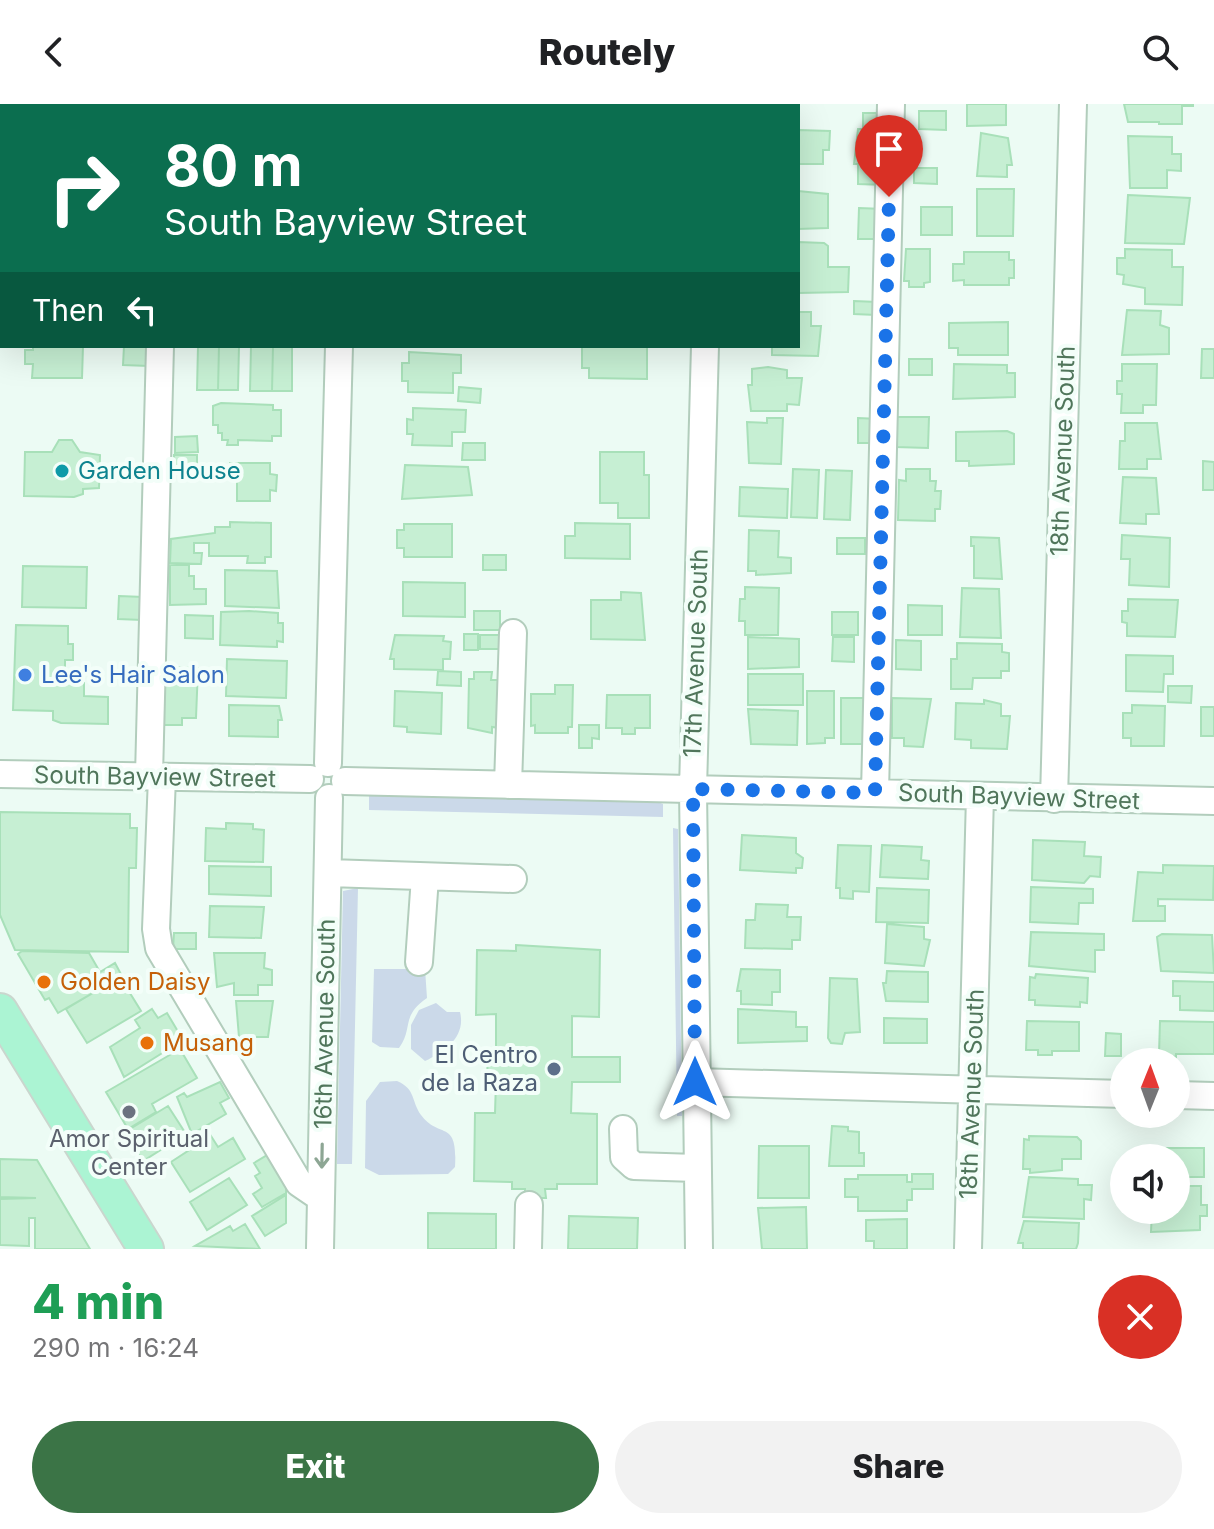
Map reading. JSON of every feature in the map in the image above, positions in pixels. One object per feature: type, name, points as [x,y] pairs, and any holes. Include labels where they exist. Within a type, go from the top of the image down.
[{"type":"main road","points":[[0,1011],[146,1249]]},
{"type":"street","points":[[875,793],[891,104]]},
{"type":"street","name":"18th Avenue South","points":[[1054,799],[1073,104]]},
{"type":"street","points":[[160,348],[156,776],[156,929],[159,948],[299,1183],[321,1198]]},
{"type":"street","name":"16th Avenue South","points":[[320,1249],[339,348]]},
{"type":"street","name":"17th Avenue South","points":[[699,1249],[693,789],[705,348]]},
{"type":"street","points":[[508,785],[513,633]]},
{"type":"street","name":"South Bayview Street","points":[[0,774],[1214,801]]},
{"type":"street","name":"18th Avenue South","points":[[968,1249],[980,796]]},
{"type":"street","points":[[329,873],[513,879]]},
{"type":"street","points":[[419,962],[425,877]]},
{"type":"street","points":[[695,1082],[1110,1094]]},
{"type":"street","points":[[1190,1095],[1214,1096]]},
{"type":"street","points":[[623,1129],[624,1157],[634,1166],[696,1168]]},
{"type":"street","points":[[528,1249],[529,1205]]},
{"type":"shaded area","points":[[369,795],[658,802],[663,804],[663,817],[369,810]]},
{"type":"shaded area","points":[[673,828],[678,829],[682,1116],[677,1116]]},
{"type":"shaded area","points":[[358,888],[352,1164],[337,1164],[343,891]]},
{"type":"shaded area","points":[[374,969],[425,969],[427,998],[413,1011],[399,1048],[380,1047],[372,1042]]},
{"type":"shaded area","points":[[436,1003],[447,1012],[460,1012],[460,1028],[453,1042],[425,1061],[411,1049],[411,1025],[419,1010]]},
{"type":"shaded area","points":[[397,1081],[410,1092],[421,1115],[451,1136],[455,1167],[448,1174],[379,1175],[365,1168],[366,1101],[380,1082]]},
{"type":"building","points":[[967,104],[1006,104],[1006,125],[967,126]]},
{"type":"building","points":[[1124,104],[1193,106],[1182,106],[1182,124],[1159,124],[1128,122]]},
{"type":"building","points":[[919,111],[946,111],[946,130],[919,129]]},
{"type":"building","points":[[863,113],[885,113],[885,127],[863,127]]},
{"type":"building","points":[[858,129],[885,129],[884,185],[858,184],[858,164],[854,164]]},
{"type":"building","points":[[800,130],[830,131],[829,150],[823,150],[823,164],[800,164]]},
{"type":"building","points":[[981,133],[1008,138],[1012,165],[1007,165],[1007,177],[977,176]]},
{"type":"building","points":[[1128,136],[1172,137],[1172,154],[1181,154],[1181,171],[1167,170],[1167,188],[1130,188]]},
{"type":"building","points":[[914,168],[937,168],[937,184],[914,183]]},
{"type":"building","points":[[977,189],[1014,189],[1013,236],[977,236]]},
{"type":"building","points":[[800,191],[828,194],[828,228],[800,229]]},
{"type":"building","points":[[1128,195],[1190,198],[1184,244],[1125,243]]},
{"type":"building","points":[[921,207],[952,207],[952,235],[921,235]]},
{"type":"building","points":[[859,208],[883,209],[883,239],[858,239]]},
{"type":"building","points":[[800,242],[824,243],[828,246],[828,267],[849,267],[848,292],[800,293]]},
{"type":"building","points":[[906,249],[930,249],[930,282],[924,283],[924,287],[909,287],[909,281],[904,281]]},
{"type":"building","points":[[1125,249],[1172,250],[1172,267],[1183,267],[1182,305],[1145,304],[1145,288],[1123,284],[1124,275],[1117,274],[1117,258],[1125,258]]},
{"type":"building","points":[[964,252],[1009,252],[1009,260],[1014,260],[1014,278],[1009,278],[1009,285],[964,285],[964,280],[953,281],[953,264],[964,264]]},
{"type":"building","points":[[854,301],[877,302],[876,315],[854,314]]},
{"type":"building","points":[[1127,310],[1161,311],[1160,325],[1169,328],[1169,354],[1122,355]]},
{"type":"building","points":[[800,312],[811,312],[811,326],[821,326],[818,356],[772,355],[772,348],[800,348]]},
{"type":"building","points":[[1008,322],[1008,355],[958,355],[958,348],[949,348],[949,323]]},
{"type":"building","points":[[83,348],[82,378],[32,378],[33,364],[25,364],[25,350]]},
{"type":"building","points":[[124,348],[149,348],[149,366],[123,365]]},
{"type":"building","points":[[198,348],[219,348],[218,390],[197,390]]},
{"type":"building","points":[[219,348],[239,348],[238,390],[218,390]]},
{"type":"building","points":[[251,348],[273,348],[272,391],[250,391]]},
{"type":"building","points":[[273,348],[292,348],[292,391],[272,391]]},
{"type":"building","points":[[582,348],[647,348],[647,379],[589,378],[589,368],[582,368]]},
{"type":"building","points":[[1202,349],[1214,349],[1214,378],[1201,378]]},
{"type":"building","points":[[409,352],[461,355],[461,373],[453,373],[453,393],[408,392],[408,381],[402,381],[402,363],[409,363]]},
{"type":"building","points":[[909,359],[932,359],[932,375],[909,375]]},
{"type":"building","points":[[954,364],[1007,365],[1007,373],[1015,373],[1015,397],[953,399]]},
{"type":"building","points":[[1122,364],[1157,364],[1156,405],[1143,405],[1143,413],[1121,413],[1122,394],[1117,394],[1117,381],[1122,381]]},
{"type":"building","points":[[768,367],[787,370],[787,378],[802,378],[799,405],[787,404],[787,411],[751,411],[748,385],[752,385],[752,369]]},
{"type":"building","points":[[459,387],[481,389],[480,403],[458,401]]},
{"type":"building","points":[[221,403],[273,405],[273,410],[281,410],[281,436],[272,436],[272,441],[238,440],[238,445],[227,445],[228,440],[222,440],[222,433],[218,433],[218,425],[213,425],[213,406]]},
{"type":"building","points":[[413,408],[466,410],[465,432],[452,432],[452,446],[412,445],[413,434],[407,434],[407,419],[413,420]]},
{"type":"building","points":[[897,417],[929,417],[928,448],[896,447]]},
{"type":"building","points":[[767,418],[783,418],[781,464],[749,463],[747,422],[767,423]]},
{"type":"building","points":[[858,418],[879,419],[878,443],[858,443]]},
{"type":"building","points":[[1125,423],[1157,423],[1161,459],[1147,459],[1147,469],[1119,469],[1120,441],[1125,441]]},
{"type":"building","points":[[1007,431],[1014,434],[1014,464],[969,466],[969,461],[956,461],[956,432]]},
{"type":"building","points":[[197,436],[198,452],[175,453],[175,437]]},
{"type":"building","name":"Garden House","points":[[59,440],[72,440],[80,452],[100,455],[99,488],[83,489],[83,494],[74,497],[24,496],[25,452],[52,452]]},
{"type":"building","points":[[463,443],[485,443],[485,460],[462,460]]},
{"type":"building","points":[[600,452],[644,452],[644,475],[649,475],[649,518],[618,518],[618,503],[600,503]]},
{"type":"building","points":[[174,455],[197,455],[197,469],[174,469]]},
{"type":"building","points":[[1203,461],[1214,462],[1214,490],[1203,490]]},
{"type":"building","points":[[230,463],[270,463],[270,474],[277,475],[276,491],[270,490],[270,501],[237,501],[237,478],[230,473]]},
{"type":"building","points":[[405,465],[468,467],[472,495],[402,499]]},
{"type":"building","points":[[793,469],[819,470],[817,518],[791,517]]},
{"type":"building","points":[[906,469],[930,469],[930,481],[936,481],[935,491],[941,491],[940,509],[935,509],[935,521],[898,520],[899,480],[906,481]]},
{"type":"building","points":[[826,470],[852,471],[850,520],[824,519]]},
{"type":"building","points":[[1123,477],[1156,478],[1159,514],[1146,514],[1146,524],[1120,523]]},
{"type":"building","points":[[740,487],[788,489],[787,518],[739,516]]},
{"type":"building","points":[[230,522],[271,523],[271,557],[265,557],[265,563],[247,563],[248,556],[209,556],[209,543],[194,543],[194,553],[202,553],[201,564],[170,563],[171,539],[215,533],[215,527],[230,527]]},
{"type":"building","points":[[575,523],[630,524],[630,559],[565,558],[565,536],[575,536]]},
{"type":"building","points":[[404,524],[452,524],[452,557],[404,557],[404,548],[397,548],[397,530],[404,530]]},
{"type":"building","points":[[749,530],[779,531],[778,557],[791,558],[791,573],[756,575],[756,571],[748,571]]},
{"type":"building","points":[[1122,535],[1170,538],[1169,587],[1129,585],[1130,559],[1121,559]]},
{"type":"building","points":[[971,537],[999,538],[1002,579],[974,578]]},
{"type":"building","points":[[837,538],[865,538],[865,554],[837,554]]},
{"type":"building","points":[[483,555],[506,555],[506,570],[483,570]]},
{"type":"building","points":[[170,565],[189,565],[189,576],[194,576],[194,589],[206,589],[206,604],[170,605]]},
{"type":"building","points":[[23,566],[87,567],[86,608],[22,607]]},
{"type":"building","points":[[225,570],[277,571],[279,608],[225,606]]},
{"type":"building","points":[[403,582],[465,583],[465,617],[403,616]]},
{"type":"building","points":[[745,587],[779,588],[778,635],[745,635],[745,621],[739,621],[740,599],[745,599]]},
{"type":"building","points":[[962,588],[999,589],[1001,638],[960,637]]},
{"type":"building","points":[[621,592],[641,593],[645,640],[591,639],[591,600],[621,600]]},
{"type":"building","points":[[119,596],[143,597],[142,620],[118,619]]},
{"type":"building","points":[[1128,599],[1178,600],[1175,637],[1127,636],[1127,623],[1122,622],[1122,611],[1128,611]]},
{"type":"building","points":[[908,605],[942,606],[942,635],[908,635]]},
{"type":"building","points":[[474,611],[500,611],[500,630],[474,630]]},
{"type":"building","points":[[221,612],[278,613],[278,623],[283,623],[283,642],[277,641],[277,647],[220,645]]},
{"type":"building","points":[[832,612],[858,612],[858,635],[832,635]]},
{"type":"building","points":[[185,615],[213,616],[213,639],[185,638]]},
{"type":"building","points":[[16,625],[68,626],[68,644],[73,644],[73,660],[65,660],[65,670],[74,670],[73,682],[84,683],[84,696],[108,697],[108,724],[61,723],[53,720],[53,711],[13,710]]},
{"type":"building","points":[[464,634],[478,634],[478,650],[464,650]]},
{"type":"building","points":[[395,635],[444,636],[443,641],[451,642],[450,659],[443,659],[443,670],[394,669],[394,659],[390,659]]},
{"type":"building","points":[[480,635],[502,635],[501,649],[480,649]]},
{"type":"building","points":[[748,637],[799,639],[799,667],[748,669]]},
{"type":"building","points":[[833,637],[854,637],[854,662],[832,661]]},
{"type":"building","points":[[896,640],[921,641],[921,670],[896,669]]},
{"type":"building","points":[[957,643],[1002,644],[1002,652],[1009,653],[1009,671],[1001,671],[1001,678],[973,678],[972,689],[951,689],[951,659],[957,659]]},
{"type":"building","points":[[1126,655],[1173,656],[1173,674],[1164,674],[1163,692],[1126,691]]},
{"type":"building","points":[[227,659],[287,661],[286,698],[226,696]]},
{"type":"building","points":[[165,667],[198,668],[196,718],[182,718],[182,725],[163,725]]},
{"type":"building","points":[[438,671],[461,672],[461,686],[437,685]]},
{"type":"building","points":[[474,672],[492,672],[491,680],[501,680],[500,728],[492,727],[492,733],[468,728],[469,679],[474,679]]},
{"type":"building","points":[[748,674],[803,674],[803,705],[748,705]]},
{"type":"building","points":[[555,685],[573,685],[572,727],[568,727],[568,733],[535,733],[535,725],[531,726],[531,694],[555,694]]},
{"type":"building","points":[[1168,686],[1192,686],[1191,703],[1168,702]]},
{"type":"building","points":[[395,691],[442,693],[441,734],[407,732],[407,727],[394,726]]},
{"type":"building","points":[[807,691],[834,691],[834,738],[825,738],[825,743],[807,744]]},
{"type":"building","points":[[607,695],[650,695],[650,728],[635,728],[635,734],[622,734],[622,728],[606,728]]},
{"type":"building","points":[[841,698],[870,698],[871,744],[841,744]]},
{"type":"building","points":[[892,698],[931,699],[923,747],[904,746],[904,738],[892,738]]},
{"type":"building","points":[[984,700],[1001,704],[1001,716],[1010,716],[1007,749],[971,748],[971,740],[955,739],[956,703],[984,704]]},
{"type":"building","points":[[229,705],[279,706],[282,720],[278,720],[278,737],[229,736]]},
{"type":"building","points":[[1132,705],[1165,706],[1164,746],[1131,746],[1131,738],[1123,738],[1123,713],[1132,713]]},
{"type":"building","points":[[1201,707],[1214,707],[1214,736],[1201,736]]},
{"type":"building","points":[[748,709],[798,711],[797,745],[751,744]]},
{"type":"building","points":[[579,725],[599,725],[599,739],[592,738],[592,748],[579,748]]},
{"type":"building","points":[[0,812],[130,814],[130,828],[137,828],[136,868],[129,868],[128,952],[15,950],[0,915]]},
{"type":"building","points":[[226,823],[253,824],[253,829],[264,830],[263,862],[205,861],[206,828],[226,829]]},
{"type":"building","points":[[742,835],[796,838],[796,853],[803,858],[802,868],[796,868],[796,873],[740,870]]},
{"type":"building","points":[[1033,840],[1085,842],[1084,856],[1101,857],[1100,877],[1090,876],[1084,883],[1032,880]]},
{"type":"building","points":[[838,845],[871,846],[869,892],[853,891],[853,899],[840,898],[840,888],[836,888]]},
{"type":"building","points":[[882,845],[922,847],[921,860],[929,861],[928,879],[880,877]]},
{"type":"building","points":[[1163,865],[1214,866],[1213,900],[1158,899],[1158,906],[1165,906],[1165,921],[1133,921],[1138,872],[1163,873]]},
{"type":"building","points":[[209,866],[271,867],[271,896],[209,894]]},
{"type":"building","points":[[1031,887],[1093,889],[1093,903],[1079,903],[1078,924],[1030,922]]},
{"type":"building","points":[[877,888],[929,890],[928,923],[876,922]]},
{"type":"building","points":[[756,904],[788,905],[787,917],[801,917],[800,940],[792,940],[792,949],[745,948],[746,920],[755,920]]},
{"type":"building","points":[[210,906],[264,907],[261,938],[209,937]]},
{"type":"building","points":[[887,924],[924,927],[924,939],[930,940],[924,966],[885,963]]},
{"type":"building","points":[[1031,932],[1104,934],[1104,950],[1095,950],[1095,972],[1029,966]]},
{"type":"building","points":[[174,933],[196,933],[196,949],[173,949]]},
{"type":"building","points":[[1162,934],[1212,935],[1214,973],[1161,971],[1157,937]]},
{"type":"building","name":"El Centro de la Raza","points":[[516,945],[600,950],[599,1017],[572,1016],[572,1057],[620,1057],[620,1082],[572,1082],[571,1113],[597,1114],[597,1184],[557,1184],[557,1189],[545,1189],[546,1198],[525,1198],[525,1189],[512,1189],[512,1182],[474,1181],[475,1113],[495,1113],[496,1081],[487,1081],[488,1050],[496,1050],[496,1014],[476,1015],[477,950],[516,951]]},
{"type":"building","points":[[22,951],[89,953],[100,972],[115,963],[122,976],[58,1013],[49,998],[45,1000],[18,954]]},
{"type":"building","points":[[214,953],[265,953],[264,968],[272,970],[272,985],[258,985],[258,995],[234,995],[234,983],[217,987]]},
{"type":"building","points":[[741,969],[780,970],[780,992],[772,992],[772,1005],[741,1004],[741,991],[737,991]]},
{"type":"building","points":[[887,971],[928,972],[928,1002],[886,1001],[883,983],[886,983]]},
{"type":"building","points":[[1036,974],[1088,978],[1087,1003],[1080,1002],[1080,1007],[1035,1005],[1035,1000],[1029,1000],[1030,977],[1035,978]]},
{"type":"building","points":[[120,977],[141,1011],[87,1043],[66,1009]]},
{"type":"building","points":[[830,978],[857,979],[860,1032],[845,1033],[842,1044],[831,1043],[828,1038]]},
{"type":"building","points":[[1173,981],[1214,982],[1214,1011],[1180,1010],[1180,996],[1173,996]]},
{"type":"building","points":[[236,1001],[273,1001],[268,1037],[239,1037]]},
{"type":"building","name":"Musang","points":[[152,1009],[158,1018],[167,1013],[183,1040],[124,1077],[110,1047],[140,1028],[135,1020]]},
{"type":"building","points":[[738,1009],[796,1012],[796,1027],[807,1027],[807,1041],[738,1043]]},
{"type":"building","points":[[884,1018],[927,1019],[927,1043],[884,1043]]},
{"type":"building","points":[[1027,1021],[1079,1022],[1079,1051],[1052,1051],[1052,1055],[1038,1055],[1038,1050],[1026,1050]]},
{"type":"building","points":[[1160,1021],[1214,1022],[1214,1054],[1190,1054],[1190,1048],[1159,1048]]},
{"type":"building","points":[[1106,1033],[1121,1034],[1121,1048],[1110,1048],[1110,1056],[1105,1056]]},
{"type":"building","points":[[180,1049],[197,1078],[152,1104],[156,1112],[128,1129],[106,1092]]},
{"type":"building","points":[[220,1082],[229,1098],[220,1103],[226,1114],[192,1134],[177,1097],[184,1093],[187,1097]]},
{"type":"building","points":[[168,1106],[186,1134],[143,1161],[125,1132]]},
{"type":"building","points":[[832,1126],[848,1127],[848,1131],[859,1132],[859,1153],[864,1153],[864,1166],[829,1166]]},
{"type":"building","points":[[211,1136],[218,1147],[233,1138],[245,1159],[190,1192],[171,1162]]},
{"type":"building","points":[[1029,1136],[1077,1137],[1081,1141],[1081,1159],[1062,1159],[1062,1170],[1030,1173],[1030,1169],[1023,1169],[1024,1139],[1029,1140]]},
{"type":"building","points":[[759,1146],[809,1146],[809,1198],[758,1198]]},
{"type":"building","points":[[1190,1148],[1204,1148],[1204,1177],[1190,1177]]},
{"type":"building","points":[[274,1151],[287,1173],[286,1193],[262,1207],[253,1194],[262,1188],[255,1176],[260,1173],[254,1163]]},
{"type":"building","points":[[0,1159],[37,1160],[90,1249],[35,1249],[35,1218],[29,1218],[29,1246],[0,1245],[0,1199],[36,1198],[0,1197]]},
{"type":"building","points":[[912,1174],[933,1174],[933,1189],[912,1189],[912,1200],[907,1200],[907,1211],[858,1211],[858,1197],[845,1197],[845,1179],[858,1179],[858,1175],[907,1175],[907,1182],[912,1182]]},
{"type":"building","points":[[1029,1177],[1078,1179],[1078,1185],[1092,1185],[1091,1200],[1084,1199],[1084,1219],[1023,1217]]},
{"type":"building","points":[[229,1178],[247,1205],[207,1230],[190,1202]]},
{"type":"building","points":[[1190,1186],[1201,1186],[1201,1205],[1207,1205],[1207,1216],[1200,1216],[1200,1230],[1151,1232],[1151,1224],[1190,1224]]},
{"type":"building","points":[[286,1195],[286,1223],[265,1236],[252,1216]]},
{"type":"building","points":[[806,1207],[807,1249],[762,1249],[758,1208]]},
{"type":"building","points":[[428,1213],[496,1214],[496,1249],[428,1249]]},
{"type":"building","points":[[569,1216],[638,1218],[637,1249],[568,1249]]},
{"type":"building","points":[[907,1219],[907,1249],[874,1249],[874,1241],[866,1241],[866,1220]]},
{"type":"building","points":[[1024,1221],[1079,1223],[1076,1249],[1023,1249],[1023,1243],[1018,1243]]},
{"type":"building","points":[[245,1224],[260,1249],[195,1246],[230,1226],[233,1231]]},
{"type":"place","name":"Garden House","points":[[62,471]]},
{"type":"place","name":"Lee's Hair Salon","points":[[25,675]]},
{"type":"place","name":"Golden Daisy","points":[[44,982]]},
{"type":"place","name":"Musang","points":[[147,1043]]},
{"type":"place","name":"El Centro de la Raza","points":[[554,1069]]},
{"type":"place","name":"Amor Spiritual Center","points":[[129,1112]]},
{"type":"route","points":[[695,1082],[693,789],[875,793],[889,197]]}]
